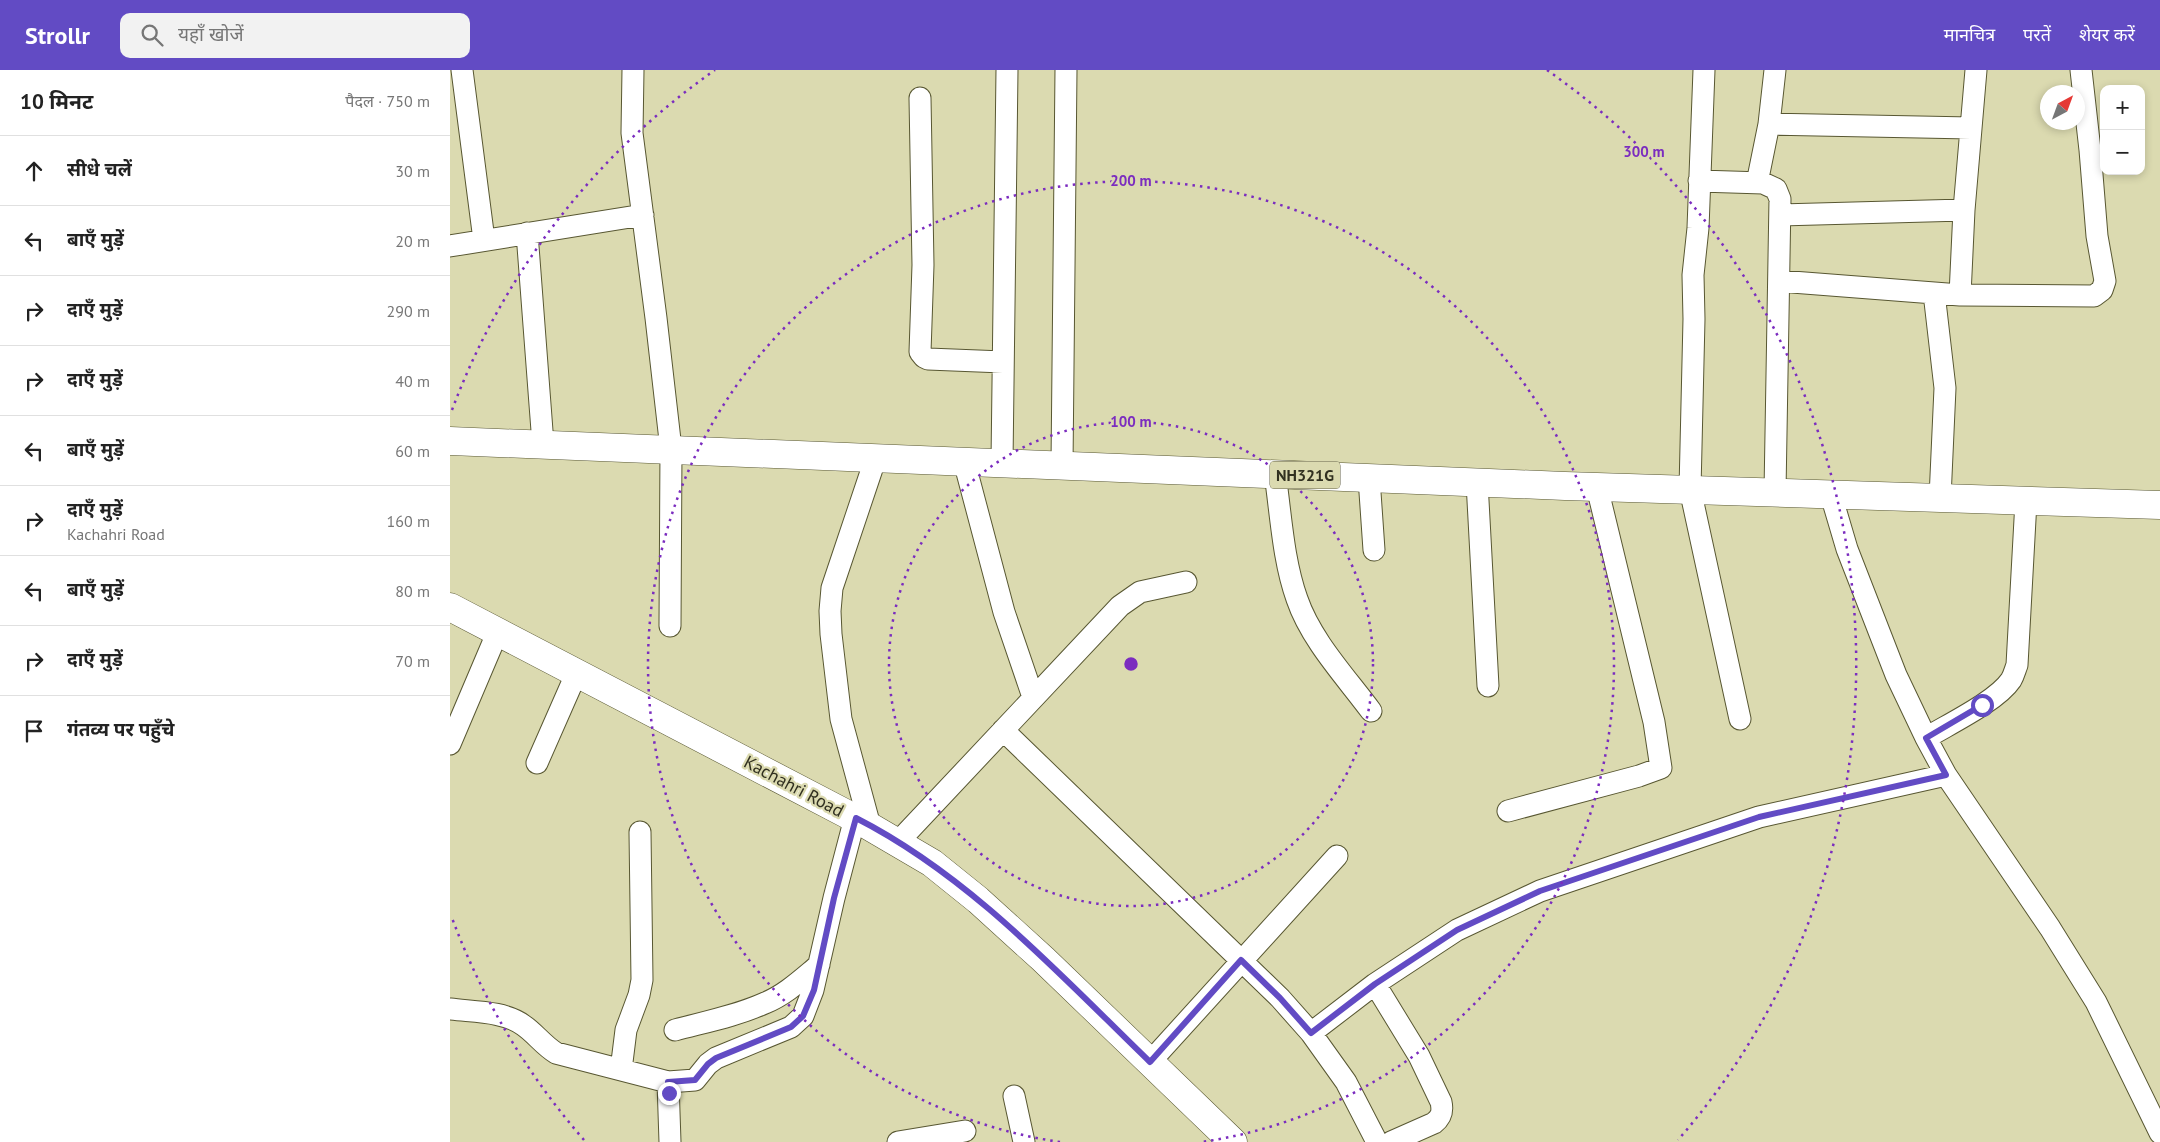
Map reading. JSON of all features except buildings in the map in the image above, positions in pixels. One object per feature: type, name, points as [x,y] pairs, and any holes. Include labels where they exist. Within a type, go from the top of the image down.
[{"type":"main road","name":"NH321G","points":[[450,441],[1597,487],[2160,505]]},
{"type":"main road","name":"Kachahri Road","points":[[450,607],[863,822],[932,863],[978,900],[1043,959],[1233,1142]]},
{"type":"street","points":[[462,70],[458,97],[484,240]]},
{"type":"street","points":[[633,70],[632,133],[671,449],[670,626]]},
{"type":"street","points":[[1002,462],[1007,70]]},
{"type":"street","points":[[1062,465],[1066,70]]},
{"type":"street","points":[[1704,70],[1698,228],[1693,276],[1694,320],[1690,489],[1740,719]]},
{"type":"street","points":[[1757,183],[1769,124],[1775,70]]},
{"type":"street","points":[[1960,295],[1964,210],[1976,70]]},
{"type":"street","points":[[1779,281],[1960,295],[2094,296],[2102,290],[2105,281],[2097,236],[2081,70]]},
{"type":"street","points":[[920,98],[923,265],[920,352],[928,359],[1003,362]]},
{"type":"street","points":[[1769,124],[1971,128]]},
{"type":"street","points":[[1699,181],[1757,183],[1776,188],[1780,199],[1775,492]]},
{"type":"street","points":[[1780,215],[1964,210]]},
{"type":"street","points":[[450,246],[643,214]]},
{"type":"street","points":[[528,233],[544,444]]},
{"type":"street","points":[[1934,293],[1945,388],[1940,498]]},
{"type":"street","points":[[450,1009],[511,1018],[530,1029],[542,1043],[556,1053],[668,1082],[695,1080],[708,1064],[716,1058],[791,1027],[798,1022],[808,1007],[863,822],[841,720],[830,611],[832,588],[876,457]]},
{"type":"street","points":[[964,461],[1004,612],[1033,697]]},
{"type":"street","points":[[1275,474],[1286,550],[1297,598],[1318,638],[1371,711]]},
{"type":"street","points":[[1369,478],[1374,550]]},
{"type":"street","points":[[1477,482],[1488,686]]},
{"type":"street","points":[[1508,811],[1639,776],[1661,768],[1654,722],[1597,487]]},
{"type":"street","points":[[1831,495],[1847,549],[1896,675],[1926,738],[1946,775],[2050,928],[2096,1002],[2158,1125]]},
{"type":"street","points":[[1926,738],[2001,691],[2012,679],[2017,665],[2026,501]]},
{"type":"street","points":[[898,842],[1033,697],[1131,598],[1140,592],[1186,582]]},
{"type":"street","points":[[450,744],[498,631]]},
{"type":"street","points":[[537,763],[577,672]]},
{"type":"street","points":[[1004,730],[1280,998],[1311,1033],[1346,1082],[1378,1142]]},
{"type":"street","points":[[1311,1033],[1375,984],[1457,930],[1540,891],[1759,817],[1946,775]]},
{"type":"street","points":[[621,1070],[626,1030],[639,995],[642,980],[640,832]]},
{"type":"street","points":[[1150,1062],[1337,856]]},
{"type":"street","points":[[675,1030],[731,1015],[766,1003],[800,981],[819,965]]},
{"type":"street","points":[[1375,984],[1419,1056],[1443,1110],[1438,1120],[1434,1123],[1392,1142]]},
{"type":"street","points":[[668,1082],[670,1142]]},
{"type":"street","points":[[1014,1096],[1024,1142]]},
{"type":"street","points":[[898,1142],[965,1131]]},
{"type":"route","points":[[669,1093],[668,1082],[695,1080],[708,1064],[716,1058],[791,1027],[803,1016],[814,990],[834,898],[856,818],[932,863],[978,900],[1043,959],[1150,1062],[1241,960],[1280,998],[1311,1033],[1375,984],[1457,930],[1540,891],[1759,817],[1946,775],[1926,738],[1982,705]]}]
